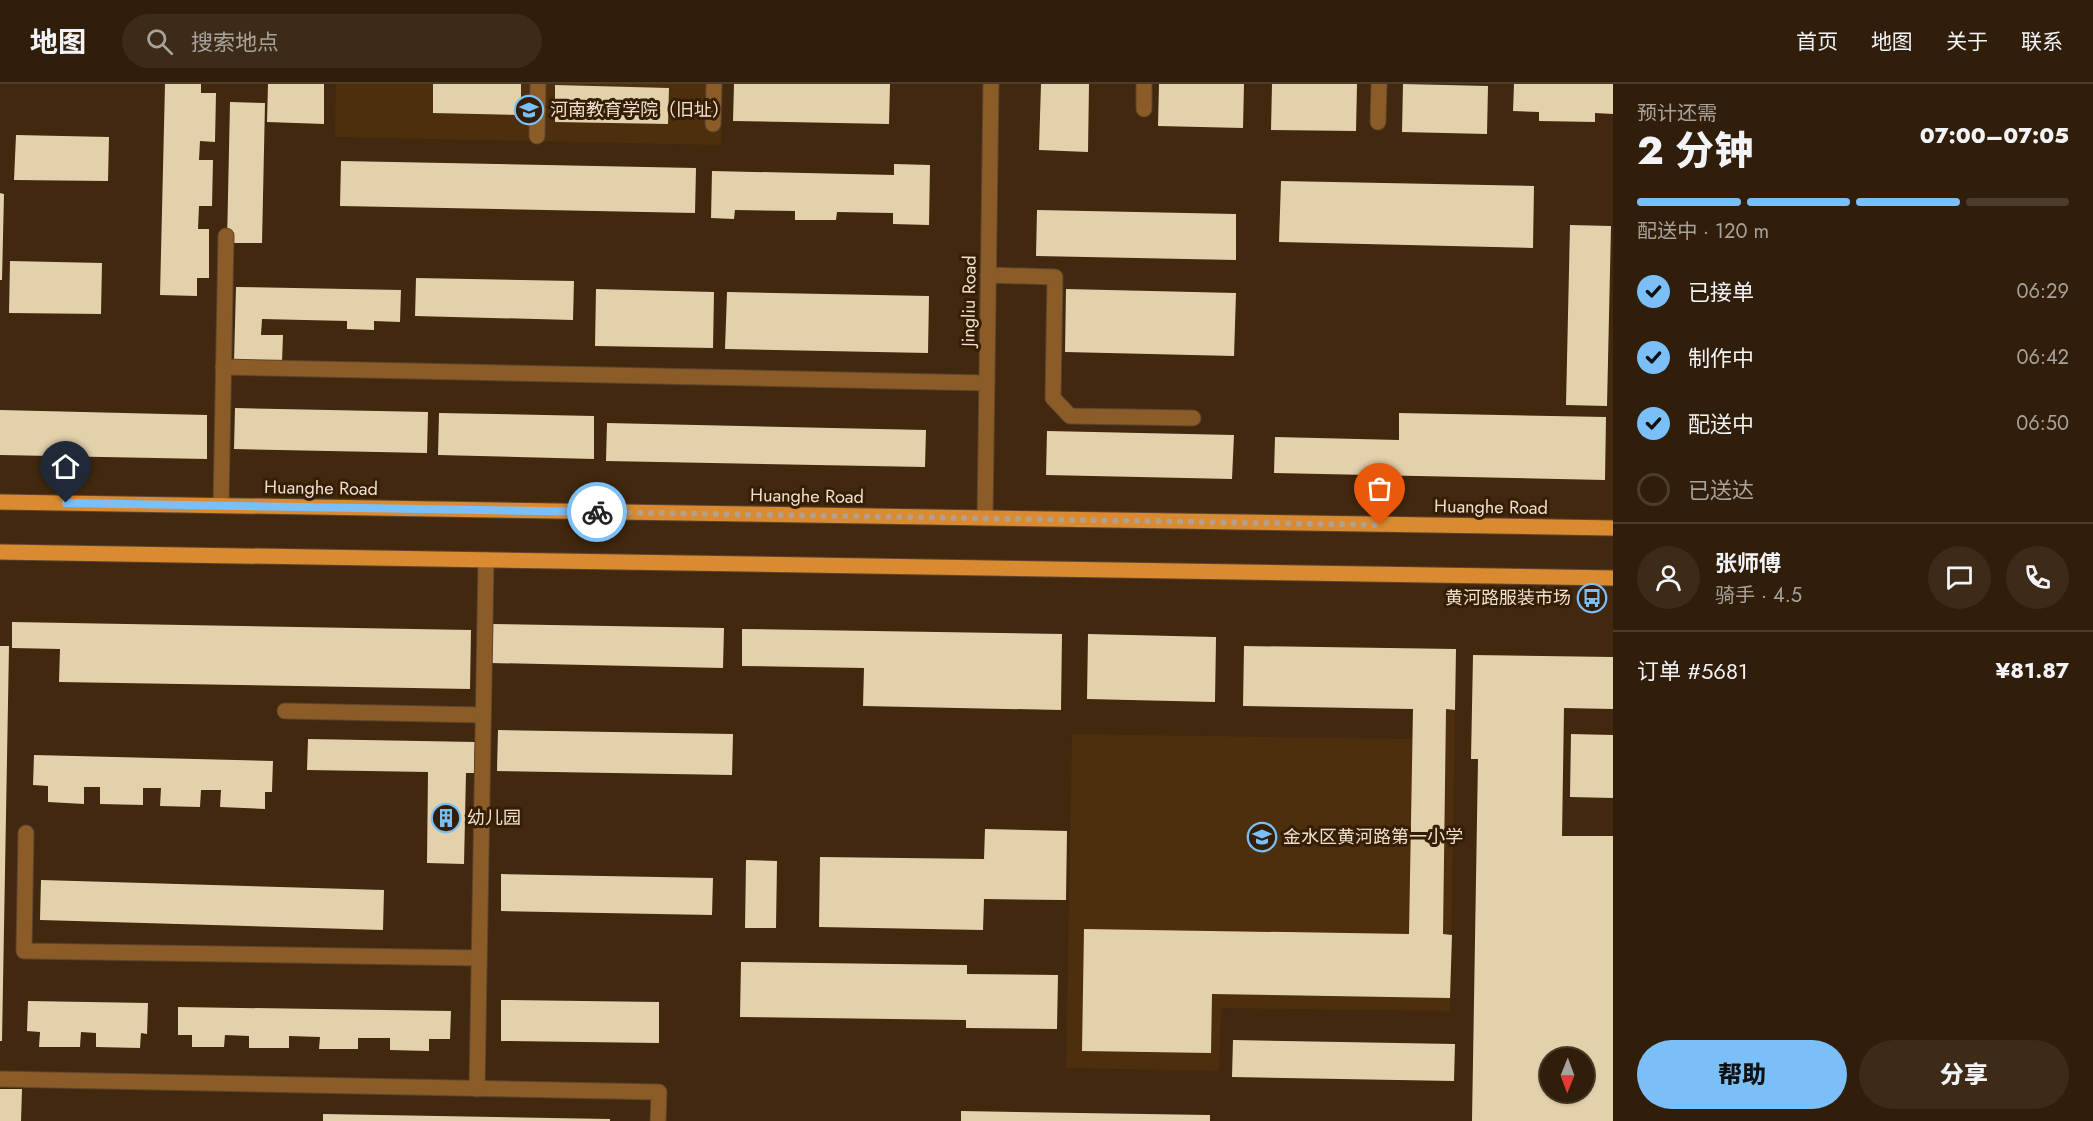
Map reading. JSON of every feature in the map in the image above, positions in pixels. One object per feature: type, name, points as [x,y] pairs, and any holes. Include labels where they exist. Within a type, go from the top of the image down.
[{"type":"main road","name":"Huanghe Road","points":[[0,502],[1613,528]]},
{"type":"main road","points":[[0,552],[1613,578]]},
{"type":"street","points":[[537,136],[538,84]]},
{"type":"street","points":[[713,124],[714,84]]},
{"type":"street","name":"Jingliu Road","points":[[985,518],[991,84]]},
{"type":"street","points":[[1144,84],[1144,109]]},
{"type":"street","points":[[1378,122],[1379,84]]},
{"type":"street","points":[[221,506],[226,236]]},
{"type":"street","points":[[988,275],[1055,277],[1053,398],[1071,416],[1193,418]]},
{"type":"street","points":[[223,367],[987,383]]},
{"type":"street","points":[[477,1089],[486,560]]},
{"type":"street","points":[[285,711],[483,715]]},
{"type":"street","points":[[26,833],[24,951],[479,958]]},
{"type":"street","points":[[0,1079],[659,1092],[658,1121]]},
{"type":"shaded area","name":"河南教育学院（旧址）","points":[[336,84],[723,84],[721,145],[335,137]]},
{"type":"shaded area","name":"金水区黄河路第一小学","points":[[1413,709],[1455,710],[1450,1011],[1221,1008],[1219,1071],[1066,1068],[1072,734],[1412,739]]},
{"type":"building","points":[[165,84],[201,84],[201,93],[216,93],[215,142],[200,141],[199,160],[213,160],[212,206],[199,206],[198,229],[209,229],[209,278],[197,278],[197,296],[160,295]]},
{"type":"building","points":[[268,84],[324,84],[324,124],[267,122]]},
{"type":"building","points":[[433,84],[521,84],[521,115],[433,113]]},
{"type":"building","points":[[734,84],[890,84],[889,124],[733,121]]},
{"type":"building","points":[[1041,84],[1089,84],[1088,152],[1039,150]]},
{"type":"building","points":[[1159,84],[1244,84],[1243,128],[1158,126]]},
{"type":"building","points":[[1272,84],[1357,84],[1356,131],[1271,130]]},
{"type":"building","points":[[1403,84],[1488,86],[1487,134],[1402,132]]},
{"type":"building","points":[[1514,84],[1613,84],[1613,114],[1595,113],[1595,122],[1539,121],[1539,112],[1513,111]]},
{"type":"building","points":[[555,85],[669,88],[668,124],[555,122]]},
{"type":"building","points":[[230,102],[265,103],[262,243],[227,243]]},
{"type":"building","points":[[16,135],[109,137],[108,181],[14,180]]},
{"type":"building","points":[[341,161],[696,168],[695,213],[340,206]]},
{"type":"building","points":[[894,164],[930,165],[929,225],[893,224],[893,213],[837,212],[836,220],[795,220],[795,211],[735,210],[734,219],[711,218],[712,171],[894,175]]},
{"type":"building","points":[[1281,181],[1534,186],[1533,248],[1279,242]]},
{"type":"building","points":[[0,193],[4,194],[2,280],[0,280]]},
{"type":"building","points":[[1037,210],[1236,214],[1236,260],[1036,256]]},
{"type":"building","points":[[1570,225],[1611,226],[1607,406],[1566,405]]},
{"type":"building","points":[[10,261],[102,263],[101,314],[9,313]]},
{"type":"building","points":[[416,278],[574,281],[573,320],[415,316]]},
{"type":"building","points":[[236,287],[401,290],[400,322],[374,321],[374,330],[347,329],[347,321],[262,319],[261,335],[283,335],[282,362],[234,361]]},
{"type":"building","points":[[596,289],[714,292],[713,348],[595,346]]},
{"type":"building","points":[[1066,289],[1236,293],[1234,356],[1065,352]]},
{"type":"building","points":[[727,292],[929,296],[928,353],[725,349]]},
{"type":"building","points":[[235,408],[428,412],[427,453],[234,449]]},
{"type":"building","points":[[0,410],[207,415],[207,459],[0,455]]},
{"type":"building","points":[[439,413],[594,416],[594,459],[438,455]]},
{"type":"building","points":[[1399,413],[1606,417],[1605,480],[1274,473],[1275,437],[1399,440]]},
{"type":"building","points":[[607,423],[926,430],[925,467],[606,461]]},
{"type":"building","points":[[1047,431],[1234,435],[1232,479],[1046,475]]},
{"type":"building","points":[[12,622],[471,630],[470,689],[59,682],[60,649],[12,648]]},
{"type":"building","points":[[491,624],[724,628],[723,668],[491,663]]},
{"type":"building","points":[[742,629],[1062,634],[1061,710],[863,706],[864,668],[742,666]]},
{"type":"building","points":[[1088,634],[1216,637],[1215,702],[1087,699]]},
{"type":"building","points":[[0,646],[9,646],[2,1041],[0,1041]]},
{"type":"building","points":[[1244,646],[1456,649],[1455,710],[1446,709],[1443,934],[1452,935],[1450,998],[1212,994],[1211,1053],[1082,1051],[1084,929],[1409,934],[1413,709],[1243,706]]},
{"type":"building","points":[[1473,655],[1613,657],[1613,709],[1564,708],[1562,836],[1613,836],[1613,1121],[1472,1121],[1478,759],[1471,759]]},
{"type":"building","points":[[498,730],[733,734],[732,775],[497,771]]},
{"type":"building","points":[[1571,734],[1613,735],[1613,798],[1570,797]]},
{"type":"building","name":"幼儿园","points":[[308,739],[475,742],[474,773],[466,773],[464,864],[427,863],[428,772],[307,770]]},
{"type":"building","points":[[34,755],[273,761],[272,792],[265,792],[265,809],[220,807],[221,790],[201,790],[200,807],[160,806],[161,788],[143,788],[143,805],[100,804],[100,787],[84,787],[84,804],[48,802],[48,786],[33,785]]},
{"type":"building","points":[[985,829],[1067,831],[1066,900],[984,899],[983,930],[819,927],[820,857],[984,859]]},
{"type":"building","points":[[746,860],[777,861],[776,928],[745,928]]},
{"type":"building","points":[[501,874],[713,878],[712,915],[501,911]]},
{"type":"building","points":[[41,880],[384,890],[383,930],[40,920]]},
{"type":"building","points":[[741,962],[967,965],[967,974],[1058,975],[1057,1029],[966,1028],[966,1020],[740,1017]]},
{"type":"building","points":[[501,1000],[659,1002],[659,1043],[501,1041]]},
{"type":"building","points":[[28,1001],[148,1003],[147,1034],[141,1033],[140,1048],[96,1047],[96,1033],[81,1032],[80,1047],[39,1047],[40,1032],[27,1031]]},
{"type":"building","points":[[178,1007],[451,1011],[450,1039],[429,1039],[429,1051],[390,1050],[390,1038],[358,1038],[358,1049],[319,1049],[320,1037],[289,1036],[289,1048],[249,1048],[249,1036],[225,1035],[224,1047],[192,1047],[192,1035],[178,1035]]},
{"type":"building","points":[[1233,1040],[1455,1044],[1454,1081],[1232,1077]]},
{"type":"building","points":[[0,1089],[22,1089],[21,1121],[0,1121]]},
{"type":"building","points":[[961,1111],[1210,1115],[1210,1121],[961,1121]]},
{"type":"building","points":[[323,1114],[610,1119],[610,1121],[323,1121]]},
{"type":"way so far","points":[[597,512],[1380,525]]},
{"type":"place","name":"河南教育学院（旧址）","points":[[529,110]]},
{"type":"place","name":"黄河路服装市场","points":[[1592,598]]},
{"type":"place","name":"幼儿园","points":[[446,818]]},
{"type":"place","name":"金水区黄河路第一小学","points":[[1262,837]]},
{"type":"route","points":[[66,503],[597,512]]}]
